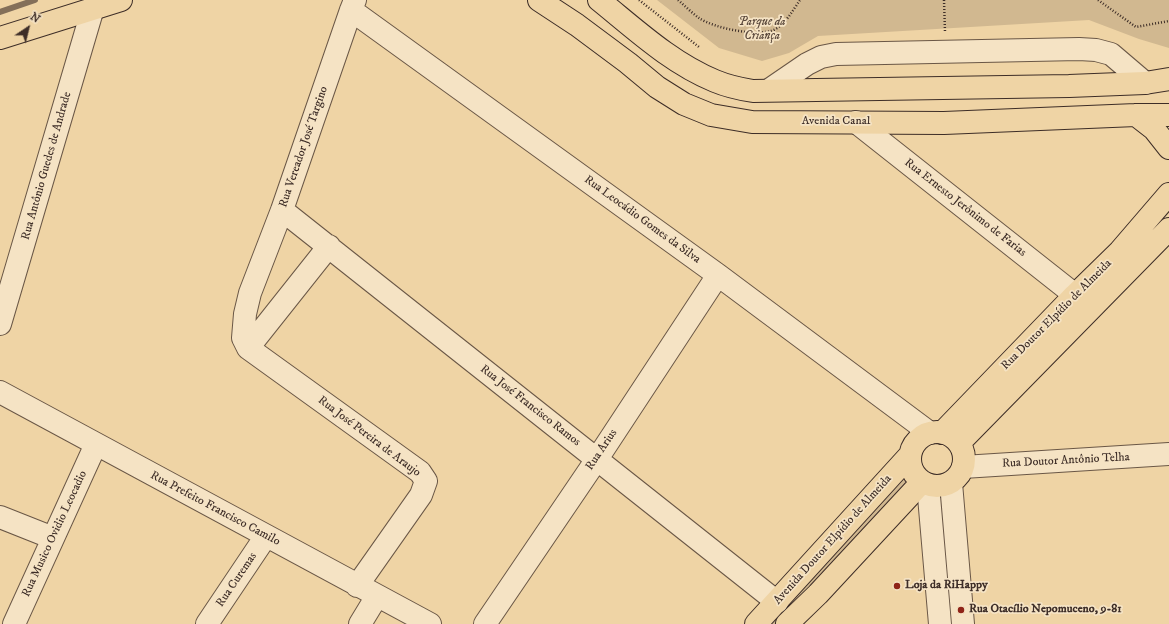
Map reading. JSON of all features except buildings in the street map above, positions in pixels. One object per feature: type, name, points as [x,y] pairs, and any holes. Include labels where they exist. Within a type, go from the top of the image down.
[{"type":"main road","points":[[0,38],[121,0]]},
{"type":"main road","name":"Avenida Canal","points":[[539,0],[577,25],[628,63],[657,87],[684,104],[711,115],[752,122],[944,123],[1169,115]]},
{"type":"main road","points":[[599,0],[650,42],[690,69],[715,81],[753,91],[851,91],[944,87],[1069,86],[1145,83],[1169,79]]},
{"type":"main road","points":[[1136,116],[1154,129],[1169,148]]},
{"type":"main road","name":"Rua Doutor Elpídio de Almeida","points":[[944,436],[1075,295],[1120,251],[1169,194]]},
{"type":"main road","name":"Rua Doutor Elpídio de Almeida","points":[[944,436],[1169,229]]},
{"type":"main road","name":"Avenida Doutor Elpídio de Almeida","points":[[756,624],[910,455],[912,447],[917,441],[923,436],[944,436]]},
{"type":"main road","points":[[910,455],[911,467],[917,478],[925,484],[944,486],[957,475],[964,454],[944,436]]},
{"type":"main road","name":"Avenida Doutor Elpídio de Almeida","points":[[787,624],[925,484]]},
{"type":"street","name":"Rua Vereador José Targino","points":[[248,348],[243,338],[250,293],[282,210],[353,5]]},
{"type":"street","name":"Rua Leocádio Gomes da Silva","points":[[353,5],[718,275],[944,436]]},
{"type":"street","name":"Rua Antônio Guedes de Andrade","points":[[0,324],[93,8]]},
{"type":"street","points":[[769,90],[807,64],[821,57],[836,54],[1096,50],[1111,54],[1145,83]]},
{"type":"street","name":"Rua Ernesto Jerônimo de Farias","points":[[856,122],[1075,295]]},
{"type":"street","name":"Rua José Francisco Ramos","points":[[282,210],[777,602]]},
{"type":"street","points":[[248,348],[329,246]]},
{"type":"street","name":"Rua Arius","points":[[485,624],[597,459],[718,275]]},
{"type":"street","name":"Rua José Pereira de Araujo","points":[[248,348],[420,472],[426,481],[421,495],[357,586]]},
{"type":"street","name":"Rua Prefeito Francisco Camilo","points":[[0,392],[357,586],[430,624]]},
{"type":"street","name":"Rua Musico Ovidio Leocadio","points":[[14,624],[96,444]]},
{"type":"street","name":"Rua Doutor Antônio Telha","points":[[957,475],[1169,454]]},
{"type":"street","points":[[957,475],[963,624]]},
{"type":"street","points":[[925,484],[940,624]]},
{"type":"street","points":[[0,517],[53,538]]},
{"type":"street","name":"Rua Curemas","points":[[207,624],[266,536]]},
{"type":"street","points":[[360,624],[377,596]]},
{"type":"path","points":[[678,0],[700,18],[721,28],[753,32],[772,31],[787,20],[800,0]]},
{"type":"path","points":[[944,0],[944,52]]},
{"type":"path","points":[[1098,0],[1136,28],[1169,21]]},
{"type":"green space","name":"Parque da Criança","points":[[657,0],[1169,0],[1169,48],[1139,39],[1089,20],[818,36],[789,53],[762,61],[719,48]]},
{"type":"green space","points":[[904,469],[915,482],[779,624],[759,624]]},
{"type":"waterway","points":[[0,12],[35,0]]},
{"type":"place","name":"Loja da RiHappy","points":[[897,586]]},
{"type":"place","name":"Rua Otacílio Nepomuceno, 9-81","points":[[961,610]]}]
